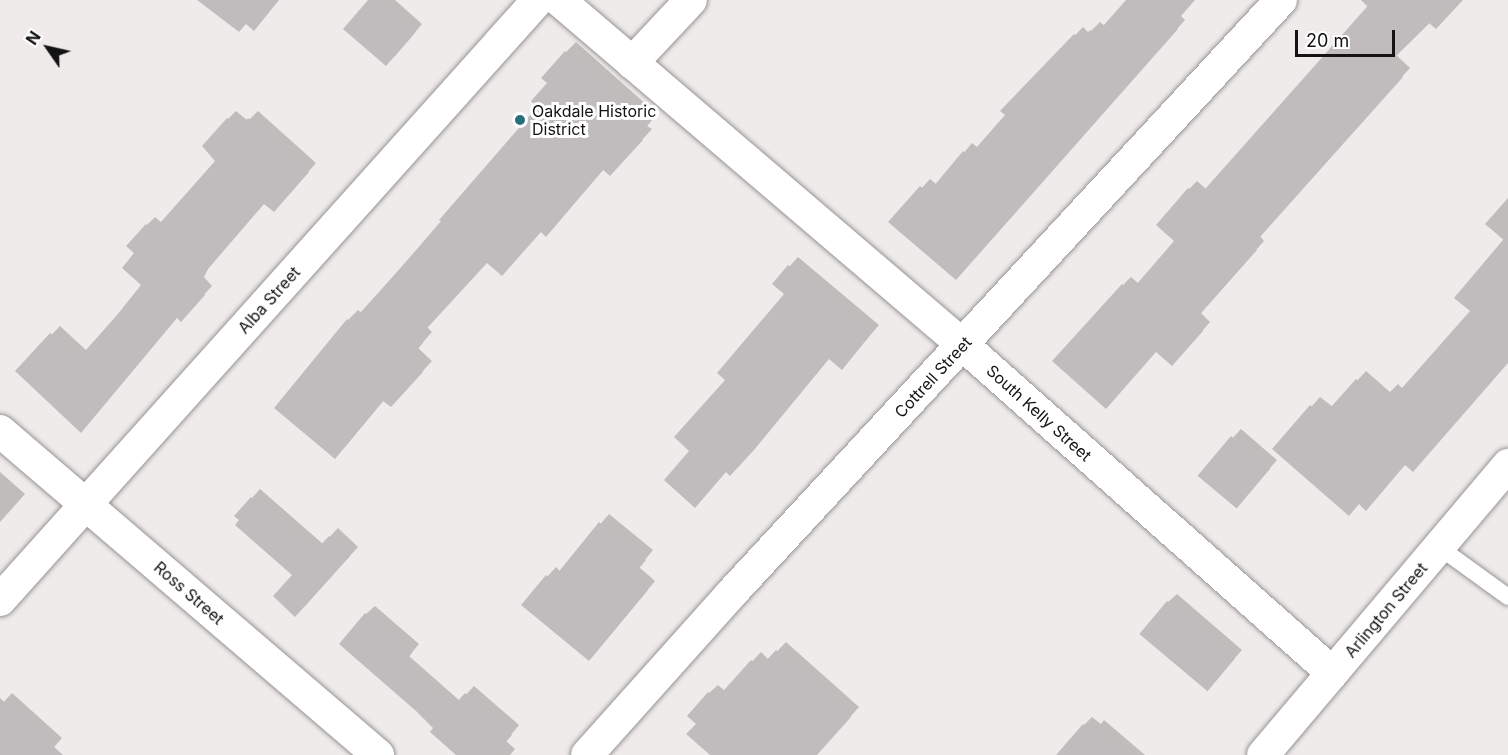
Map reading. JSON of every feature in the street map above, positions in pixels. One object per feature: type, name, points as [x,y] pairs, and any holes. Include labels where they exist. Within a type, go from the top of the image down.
[{"type":"street","name":"Alba Street","points":[[0,600],[538,0]]},
{"type":"street","name":"South Kelly Street","points":[[559,0],[963,345],[1333,673]]},
{"type":"street","points":[[632,63],[691,0]]},
{"type":"street","name":"Cottrell Street","points":[[587,755],[1281,0]]},
{"type":"street","name":"Ross Street","points":[[0,431],[378,755]]},
{"type":"street","name":"Arlington Street","points":[[1263,755],[1508,465]]},
{"type":"lane","points":[[1439,547],[1508,597]]},
{"type":"building","points":[[197,0],[279,0],[254,31],[246,24],[239,32]]},
{"type":"building","points":[[368,0],[376,0],[415,33],[386,66],[343,29]]},
{"type":"building","points":[[1126,0],[1193,0],[1173,25],[1178,29],[956,280],[888,222],[920,186],[928,193],[963,151],[969,156],[1005,115],[1000,111],[1074,34],[1081,41],[1090,30],[1096,34]]},
{"type":"building","points":[[1373,0],[1453,0],[1388,64],[1403,77],[1252,246],[1257,250],[1193,322],[1203,331],[1172,366],[1156,352],[1106,409],[1052,361],[1122,284],[1130,292],[1174,241],[1156,225],[1188,188],[1198,197]]},
{"type":"building","points":[[565,51],[648,125],[638,137],[643,140],[610,176],[603,170],[546,237],[541,232],[502,276],[487,263],[418,338],[423,343],[409,359],[423,372],[391,407],[383,401],[335,459],[274,408],[347,319],[351,323],[442,222],[439,220],[537,107],[531,101],[547,83],[541,78]]},
{"type":"building","points":[[227,118],[239,129],[248,118],[309,172],[274,212],[264,204],[202,276],[196,286],[205,295],[181,322],[177,318],[81,433],[15,371],[50,333],[78,359],[117,315],[141,285],[122,268],[134,253],[126,246],[146,224],[153,231],[215,161],[202,146]]},
{"type":"building","points":[[1508,234],[1508,363],[1413,472],[1405,465],[1366,511],[1359,504],[1349,516],[1272,449],[1310,405],[1323,416],[1356,379],[1381,401],[1388,392],[1394,397],[1470,311],[1454,298]]},
{"type":"building","points":[[788,265],[871,334],[842,370],[829,359],[754,450],[730,476],[726,472],[695,508],[664,480],[689,451],[674,437],[725,380],[717,373],[784,294],[772,284]]},
{"type":"building","points":[[1231,436],[1270,469],[1237,509],[1198,476]]},
{"type":"building","points":[[251,497],[314,552],[329,536],[350,556],[295,617],[273,596],[292,575],[235,525],[239,520],[234,516]]},
{"type":"building","points":[[599,522],[646,560],[632,577],[648,590],[589,661],[521,605],[546,575],[552,580]]},
{"type":"building","points":[[1167,601],[1235,658],[1208,691],[1139,634]]},
{"type":"building","points":[[365,613],[412,653],[402,665],[451,709],[465,693],[512,735],[494,755],[456,755],[430,732],[433,728],[416,711],[339,644]]},
{"type":"building","points":[[776,650],[851,717],[817,755],[710,755],[686,734],[696,724],[687,716],[708,692],[716,699],[751,660],[760,667]]},
{"type":"building","points":[[0,698],[63,755],[0,755]]},
{"type":"building","points":[[1083,724],[1118,755],[1056,755]]},
{"type":"place","name":"Oakdale Historic District","points":[[520,120]]}]
